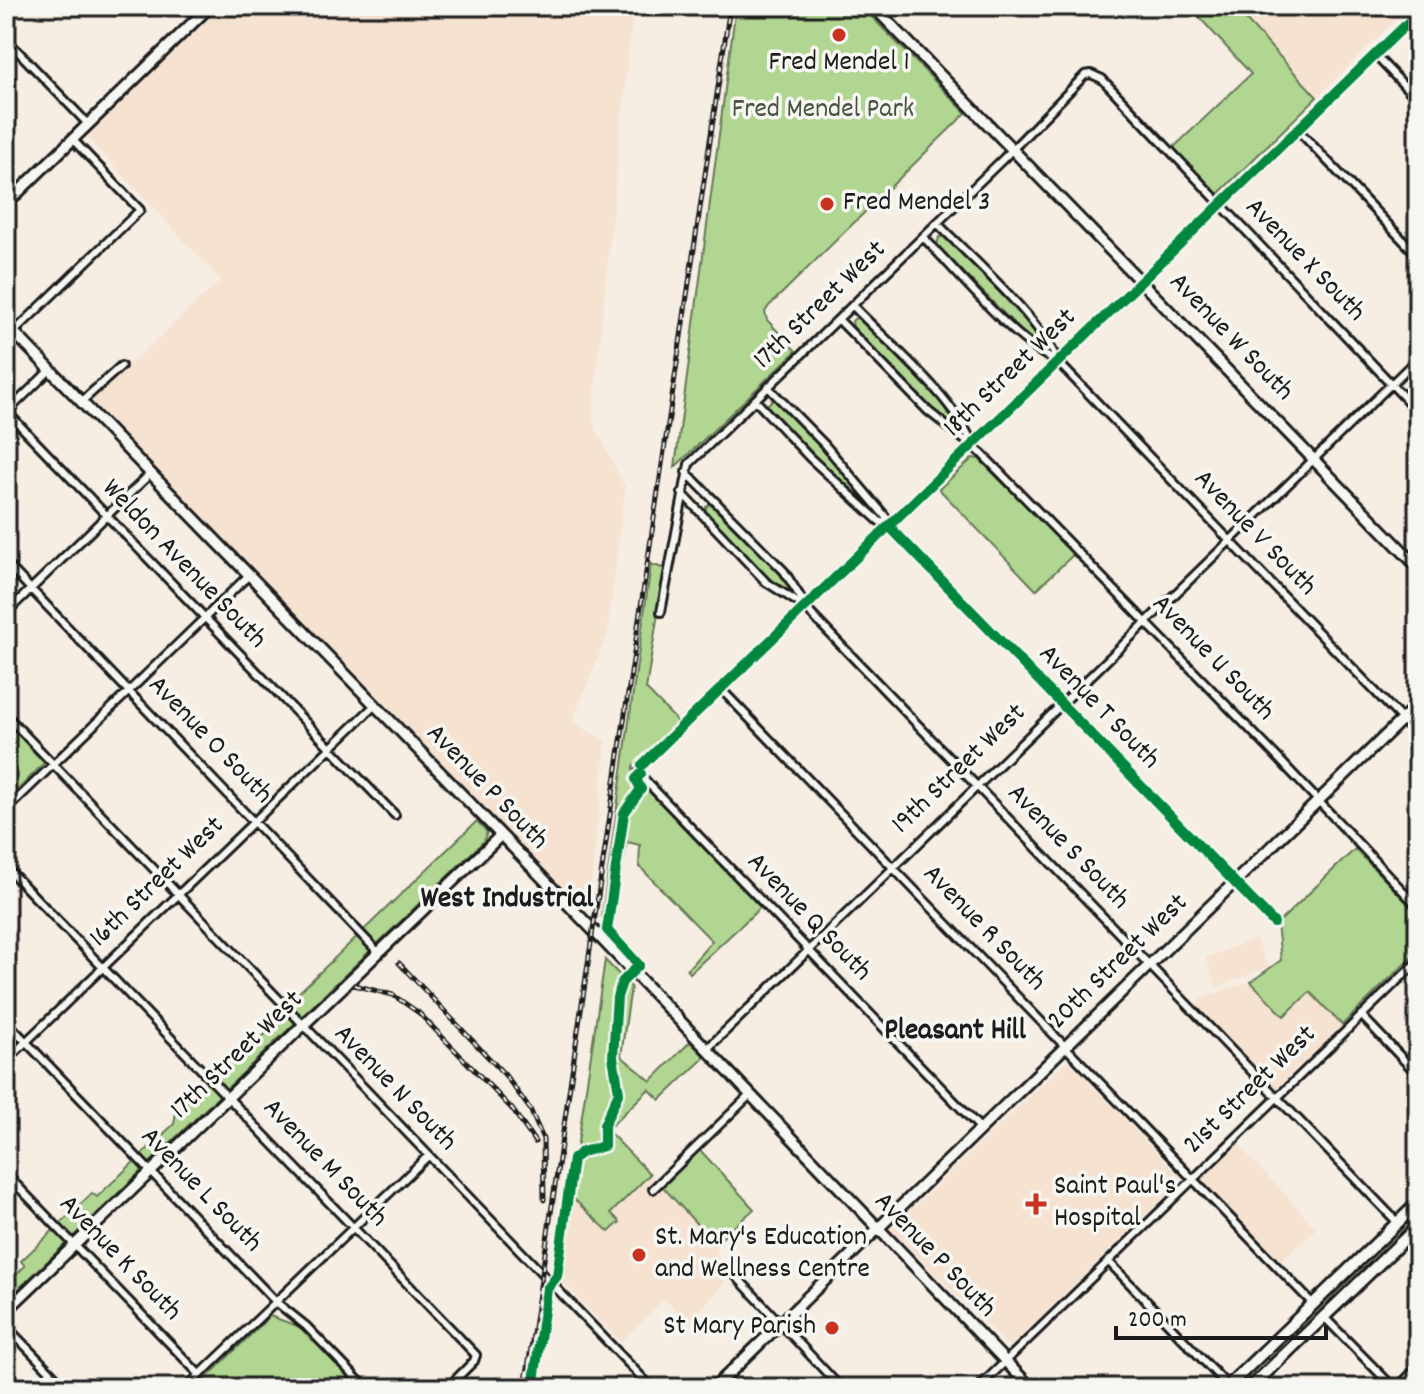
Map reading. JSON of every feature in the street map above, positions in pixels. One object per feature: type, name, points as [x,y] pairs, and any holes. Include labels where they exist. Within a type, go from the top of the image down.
[{"type":"main road","points":[[6,204],[210,6]]},
{"type":"main road","name":"Avenue W South","points":[[873,6],[1418,567]]},
{"type":"main road","name":"Avenue P South","points":[[10,328],[1031,1388]]},
{"type":"main road","name":"20th Street West","points":[[714,1388],[1418,704]]},
{"type":"main road","name":"17th Street West","points":[[6,1311],[501,835]]},
{"type":"main road","points":[[1227,1387],[1418,1203]]},
{"type":"main road","points":[[1250,1388],[1418,1226]]},
{"type":"street","name":"18th Street West","points":[[640,771],[642,765],[1418,13]]},
{"type":"street","points":[[6,39],[88,124]]},
{"type":"street","points":[[1375,55],[1418,100]]},
{"type":"street","name":"17th Street West","points":[[661,612],[689,464],[1085,75],[1091,74]]},
{"type":"street","name":"Avenue X South","points":[[1091,74],[1102,79],[1418,412]]},
{"type":"street","points":[[1297,129],[1418,256]]},
{"type":"street","points":[[10,328],[140,210],[73,140]]},
{"type":"street","points":[[6,182],[17,194]]},
{"type":"street","name":"Avenue V South","points":[[937,223],[1034,323],[1053,349],[1058,362]]},
{"type":"street","name":"Avenue V South","points":[[923,237],[1019,335],[1044,356],[1058,362],[1418,736]]},
{"type":"street","name":"Avenue U South","points":[[853,306],[942,398],[968,433],[973,445]]},
{"type":"street","name":"Avenue U South","points":[[839,320],[928,411],[961,439],[973,445],[1418,907]]},
{"type":"street","name":"19th Street West","points":[[707,1049],[1418,358]]},
{"type":"street","points":[[81,402],[121,366]]},
{"type":"street","points":[[6,412],[50,370]]},
{"type":"street","name":"Avenue T South","points":[[768,387],[824,444],[885,516],[889,526]]},
{"type":"street","name":"Avenue T South","points":[[755,400],[810,458],[879,521],[889,526],[1274,923]]},
{"type":"street","name":"Weldon Avenue South","points":[[6,412],[395,815]]},
{"type":"street","name":"Avenue S South","points":[[686,472],[784,571],[805,607]]},
{"type":"street","points":[[6,613],[150,474]]},
{"type":"street","name":"Avenue S South","points":[[682,493],[766,582],[805,607],[1398,1223]]},
{"type":"street","points":[[695,506],[708,495]]},
{"type":"street","name":"Avenue O South","points":[[6,563],[378,952]]},
{"type":"street","points":[[6,810],[249,575]]},
{"type":"street","name":"Avenue R South","points":[[721,689],[1313,1304]]},
{"type":"street","name":"16th Street West","points":[[6,1061],[375,705]]},
{"type":"street","name":"Avenue N South","points":[[6,715],[652,1388]]},
{"type":"street","name":"Avenue Q South","points":[[640,771],[981,1129]]},
{"type":"street","name":"Avenue M South","points":[[6,867],[476,1355],[474,1361],[447,1388]]},
{"type":"street","name":"21st Street West","points":[[978,1388],[1418,961]]},
{"type":"street","points":[[1361,1015],[1418,1075]]},
{"type":"street","name":"Avenue L South","points":[[6,1021],[276,1302],[306,1326],[366,1388]]},
{"type":"street","points":[[653,1189],[750,1095]]},
{"type":"street","points":[[186,1388],[428,1156]]},
{"type":"street","name":"Avenue K South","points":[[6,1174],[200,1375]]},
{"type":"street","points":[[1409,1235],[1418,1244]]},
{"type":"street","points":[[1109,1262],[1227,1387]]},
{"type":"street","points":[[734,1274],[841,1388]]},
{"type":"street","points":[[1324,1317],[1395,1388],[1418,1367]]},
{"type":"street","points":[[6,1326],[66,1388]]},
{"type":"shaded area","points":[[220,6],[633,6],[592,420],[625,488],[607,635],[572,722],[606,741],[588,913],[90,402],[221,280],[86,136]]},
{"type":"shaded area","points":[[1233,6],[1407,6],[1409,7],[1317,97]]},
{"type":"shaded area","points":[[1256,938],[1268,967],[1217,987],[1206,958]]},
{"type":"shaded area","points":[[1251,982],[1284,1016],[1309,992],[1342,1025],[1275,1089],[1193,1005],[1202,997]]},
{"type":"shaded area","name":"Saint Paul's Hospital","points":[[1068,1060],[1182,1179],[1010,1347],[890,1230]]},
{"type":"shaded area","name":"Saint Paul's Hospital","points":[[1233,1139],[1316,1228],[1279,1263],[1193,1179]]},
{"type":"shaded area","name":"St. Mary's Education and Wellness Centre","points":[[650,1174],[715,1244],[725,1282],[689,1323],[665,1299],[620,1342],[559,1278],[570,1196],[599,1225]]},
{"type":"green space","name":"Fred Mendel Park","points":[[736,6],[861,6],[966,113],[769,306],[765,312],[767,320],[796,351],[675,467]]},
{"type":"green space","points":[[1189,6],[1233,6],[1317,97],[1218,194],[1173,148],[1251,74]]},
{"type":"green space","points":[[939,237],[945,237],[1022,315],[1050,352],[1047,353],[1017,327],[937,245]]},
{"type":"green space","points":[[855,318],[862,320],[937,398],[964,435],[930,407],[853,327]]},
{"type":"green space","points":[[774,399],[822,447],[881,518],[769,409],[768,404]]},
{"type":"green space","points":[[973,458],[979,459],[1074,554],[1036,590],[939,489]]},
{"type":"green space","points":[[710,504],[778,571],[794,595],[769,578],[706,513],[706,507]]},
{"type":"green space","points":[[651,564],[665,569],[646,689],[676,720],[676,724],[633,766],[633,772],[761,907],[690,973],[687,970],[712,941],[639,866],[640,845],[627,842],[616,899],[602,915]]},
{"type":"green space","points":[[6,721],[44,763],[6,802]]},
{"type":"green space","points":[[477,821],[487,832],[484,841],[6,1301],[6,1285],[25,1266],[21,1261],[92,1193],[97,1197],[174,1124],[176,1112],[246,1046],[250,1049],[294,1006],[290,1001]]},
{"type":"green space","points":[[1355,849],[1418,914],[1418,951],[1342,1025],[1310,992],[1284,1016],[1251,982],[1281,960],[1277,924]]},
{"type":"green space","points":[[605,960],[631,987],[621,1056],[651,1081],[690,1042],[705,1057],[660,1100],[649,1089],[607,1130],[650,1174],[611,1213],[620,1222],[609,1232],[564,1190],[568,1162],[577,1149]]},
{"type":"green space","points":[[700,1150],[754,1209],[715,1244],[663,1187]]},
{"type":"green space","points":[[270,1316],[303,1328],[358,1388],[196,1388]]},
{"type":"railway","points":[[525,1388],[730,6]]},
{"type":"railway","points":[[399,963],[505,1075],[530,1109],[543,1139],[544,1200]]},
{"type":"railway","points":[[354,985],[393,995],[419,1013],[512,1109],[535,1142]]},
{"type":"cycle path","points":[[642,765],[1418,13]]},
{"type":"cycle path","points":[[889,526],[1274,923]]},
{"type":"cycle path","points":[[533,1388],[547,1289],[557,1276],[573,1159],[582,1152],[604,1146],[604,1125],[619,1092],[613,1057],[617,997],[622,982],[639,965],[607,930],[624,813],[641,789],[636,779],[641,774]]},
{"type":"place","name":"Fred Mendel 1","points":[[839,35]]},
{"type":"place","name":"Fred Mendel 3","points":[[827,204]]},
{"type":"place","name":"Saint Paul's Hospital","points":[[1036,1204]]},
{"type":"place","name":"St. Mary's Education and Wellness Centre","points":[[639,1255]]},
{"type":"place","name":"St Mary Parish","points":[[832,1328]]},
{"type":"district","name":"West Industrial","points":[[507,900]]},
{"type":"district","name":"Pleasant Hill","points":[[955,1032]]}]
